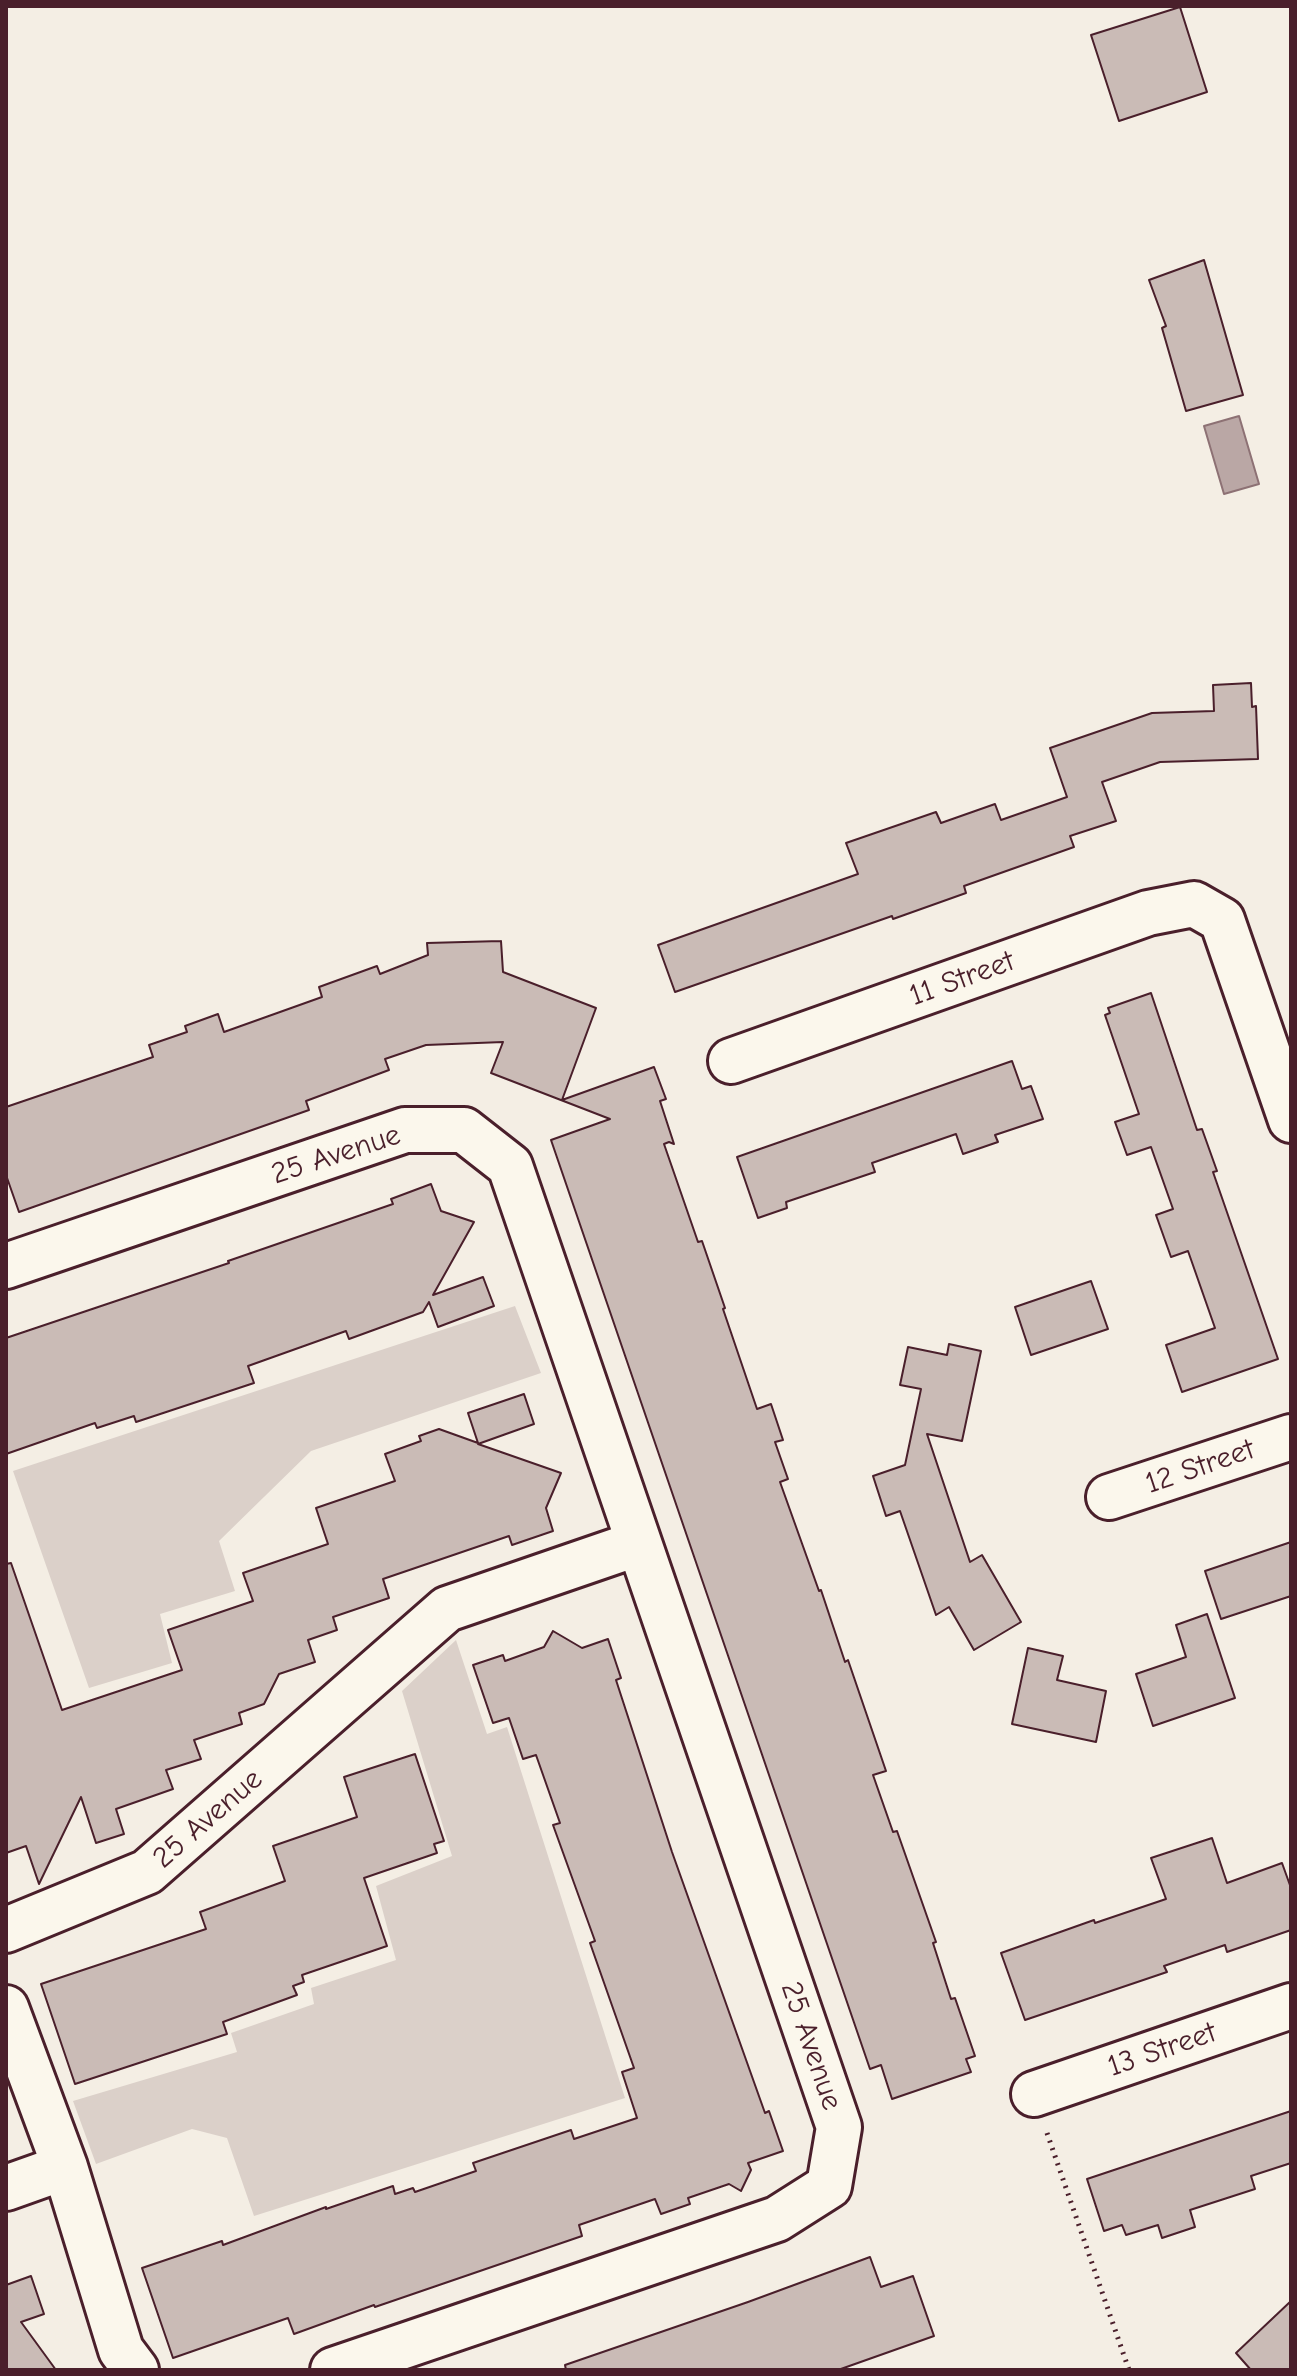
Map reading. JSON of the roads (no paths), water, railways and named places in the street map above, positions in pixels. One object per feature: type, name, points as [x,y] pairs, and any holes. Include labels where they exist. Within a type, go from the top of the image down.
[{"type":"street","name":"11 Street","points":[[731,1061],[1148,913],[1194,904],[1222,920],[1291,1120]]},
{"type":"street","name":"25 Avenue","points":[[6,1266],[405,1130],[464,1130],[510,1166],[839,2127],[829,2186],[777,2219],[333,2370]]},
{"type":"street","name":"12 Street","points":[[1109,1497],[1291,1437]]},
{"type":"street","name":"25 Avenue","points":[[6,1930],[147,1872],[447,1609],[639,1543]]},
{"type":"street","name":"13 Street","points":[[1034,2094],[1291,2006]]},
{"type":"street","points":[[6,2008],[65,2167],[121,2350],[136,2370]]},
{"type":"street","points":[[6,2188],[65,2167]]}]
